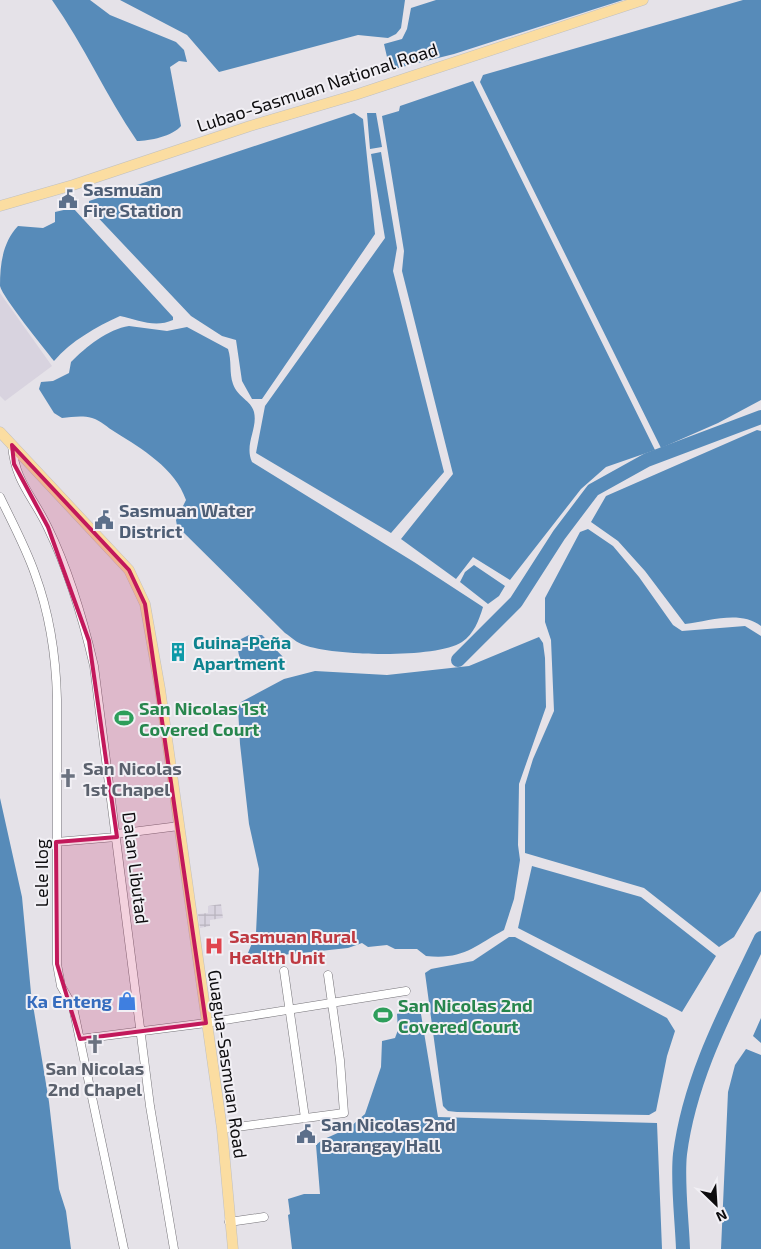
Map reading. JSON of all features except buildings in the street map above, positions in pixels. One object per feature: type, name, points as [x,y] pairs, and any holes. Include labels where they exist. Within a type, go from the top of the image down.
[{"type":"main road","name":"Lubao-Sasmuan National Road","points":[[0,206],[73,185],[242,128],[355,94],[643,0]]},
{"type":"main road","name":"Guagua-Sasmuan Road","points":[[1,435],[129,570],[145,604],[160,689],[222,1129],[229,1222],[234,1249]]},
{"type":"street","name":"Dalan Libutad","points":[[12,445],[14,464],[21,481],[48,527],[82,616],[99,691],[150,1106],[174,1249]]},
{"type":"street","name":"Lele Ilog","points":[[0,497],[35,574],[42,598],[54,665],[56,690],[57,964],[61,986],[73,1007],[124,1249]]},
{"type":"street","points":[[56,842],[116,836],[179,826]]},
{"type":"street","points":[[284,971],[305,1118]]},
{"type":"street","points":[[222,1129],[344,1113],[340,1060],[328,975]]},
{"type":"street","points":[[80,1039],[206,1024],[406,991]]},
{"type":"street","points":[[229,1222],[264,1217]]},
{"type":"highlighted area","points":[[12,445],[129,570],[145,604],[206,1023],[80,1039],[57,964],[56,842],[117,837],[89,641],[48,527],[14,464]]},
{"type":"shaded area","points":[[0,293],[52,366],[5,401],[0,396]]},
{"type":"shaded area","points":[[221,904],[223,918],[210,920],[210,926],[200,928],[198,914],[208,913],[208,906]]},
{"type":"water","points":[[52,0],[90,0],[110,15],[176,42],[184,50],[187,62],[179,61],[170,67],[181,126],[177,130],[154,139],[137,141],[64,17]]},
{"type":"water","points":[[120,0],[405,0],[401,28],[396,34],[388,38],[358,35],[219,72],[187,35]]},
{"type":"water","points":[[436,0],[623,0],[454,54],[390,70],[384,44],[402,39],[407,29],[411,8]]},
{"type":"water","points":[[743,0],[761,0],[761,400],[718,423],[661,448],[480,82],[483,75]]},
{"type":"water","points":[[473,81],[655,450],[606,467],[581,489],[510,580],[473,557],[456,579],[401,539],[453,474],[402,271],[404,251],[382,116],[399,111],[400,106]]},
{"type":"water","points":[[354,113],[363,119],[375,234],[262,399],[252,399],[242,381],[236,340],[222,336],[191,316],[89,208],[89,201]]},
{"type":"water","points":[[367,113],[376,113],[382,147],[370,149]]},
{"type":"water","points":[[381,152],[397,248],[393,271],[444,472],[391,533],[256,453],[265,406],[385,238],[371,154]]},
{"type":"water","points":[[74,209],[173,317],[173,320],[153,323],[120,316],[84,335],[54,361],[3,292],[0,286],[1,269],[3,253],[9,239],[18,226],[43,228],[55,222],[55,212]]},
{"type":"water","points":[[129,326],[167,331],[187,327],[228,349],[231,376],[235,389],[254,412],[255,418],[250,443],[252,462],[483,607],[478,622],[470,635],[462,642],[449,647],[430,651],[384,654],[337,652],[318,649],[301,644],[285,633],[177,526],[176,520],[186,500],[174,478],[166,469],[98,420],[84,417],[62,418],[54,413],[39,389],[41,382],[53,381],[69,373],[71,362],[83,350],[105,335]]},
{"type":"water","points":[[757,430],[761,431],[761,626],[753,621],[734,618],[685,624],[645,571],[618,541],[591,522],[606,496]]},
{"type":"water","points":[[588,529],[613,546],[639,577],[673,625],[682,631],[745,626],[761,636],[761,891],[734,937],[719,947],[644,888],[525,853],[525,785],[533,759],[554,711],[551,640],[545,622],[545,598],[580,532]]},
{"type":"water","points":[[474,565],[505,586],[499,596],[488,604],[460,582],[465,572]]},
{"type":"water","points":[[249,635],[262,635],[284,658],[262,669],[248,671],[241,660],[238,649],[239,640]]},
{"type":"water","points":[[539,637],[543,643],[545,658],[546,707],[519,784],[518,845],[520,860],[514,899],[504,930],[468,950],[450,956],[426,956],[417,949],[395,949],[387,945],[368,947],[362,943],[348,948],[253,958],[248,953],[256,933],[259,869],[249,824],[240,744],[238,708],[241,702],[284,679],[315,671],[387,675],[469,666]]},
{"type":"water","points":[[0,798],[22,897],[31,993],[49,1102],[59,1189],[66,1211],[71,1249],[0,1249]]},
{"type":"water","points":[[532,866],[641,897],[716,956],[682,1012],[518,928]]},
{"type":"water","points":[[509,937],[515,937],[667,1018],[675,1031],[667,1056],[656,1111],[649,1115],[457,1112],[448,1111],[443,1106],[425,973],[431,969],[473,961]]},
{"type":"water","points":[[419,1002],[438,1117],[657,1123],[662,1249],[292,1249],[288,1199],[304,1194],[320,1194],[316,1145],[322,1140],[349,1128],[365,1114],[381,1067],[382,1041],[395,1038],[398,1030],[397,1014],[403,1011],[406,1004]]},
{"type":"water","points":[[761,1018],[761,1043],[753,1036]]},
{"type":"water","points":[[746,1049],[761,1055],[761,1249],[721,1249],[728,1092],[735,1065]]},
{"type":"waterway","points":[[458,660],[516,602],[559,535],[593,490],[647,460],[761,417]]},
{"type":"waterway","points":[[683,1249],[679,1165],[685,1125],[692,1097],[712,1043],[761,938]]},
{"type":"place","name":"Sasmuan Fire Station","points":[[68,199]]},
{"type":"place","name":"Sasmuan Water District","points":[[104,520]]},
{"type":"place","name":"Guina-Peña Apartment","points":[[178,652]]},
{"type":"place","name":"San Nicolas 1st Covered Court","points":[[124,718]]},
{"type":"place","name":"San Nicolas 1st Chapel","points":[[68,778]]},
{"type":"place","name":"Sasmuan Rural Health Unit","points":[[214,946]]},
{"type":"place","name":"Ka Enteng","points":[[127,1001]]},
{"type":"place","name":"San Nicolas 2nd Covered Court","points":[[383,1015]]},
{"type":"place","name":"San Nicolas 2nd Chapel","points":[[95,1044]]},
{"type":"place","name":"San Nicolas 2nd Barangay Hall","points":[[306,1134]]}]
